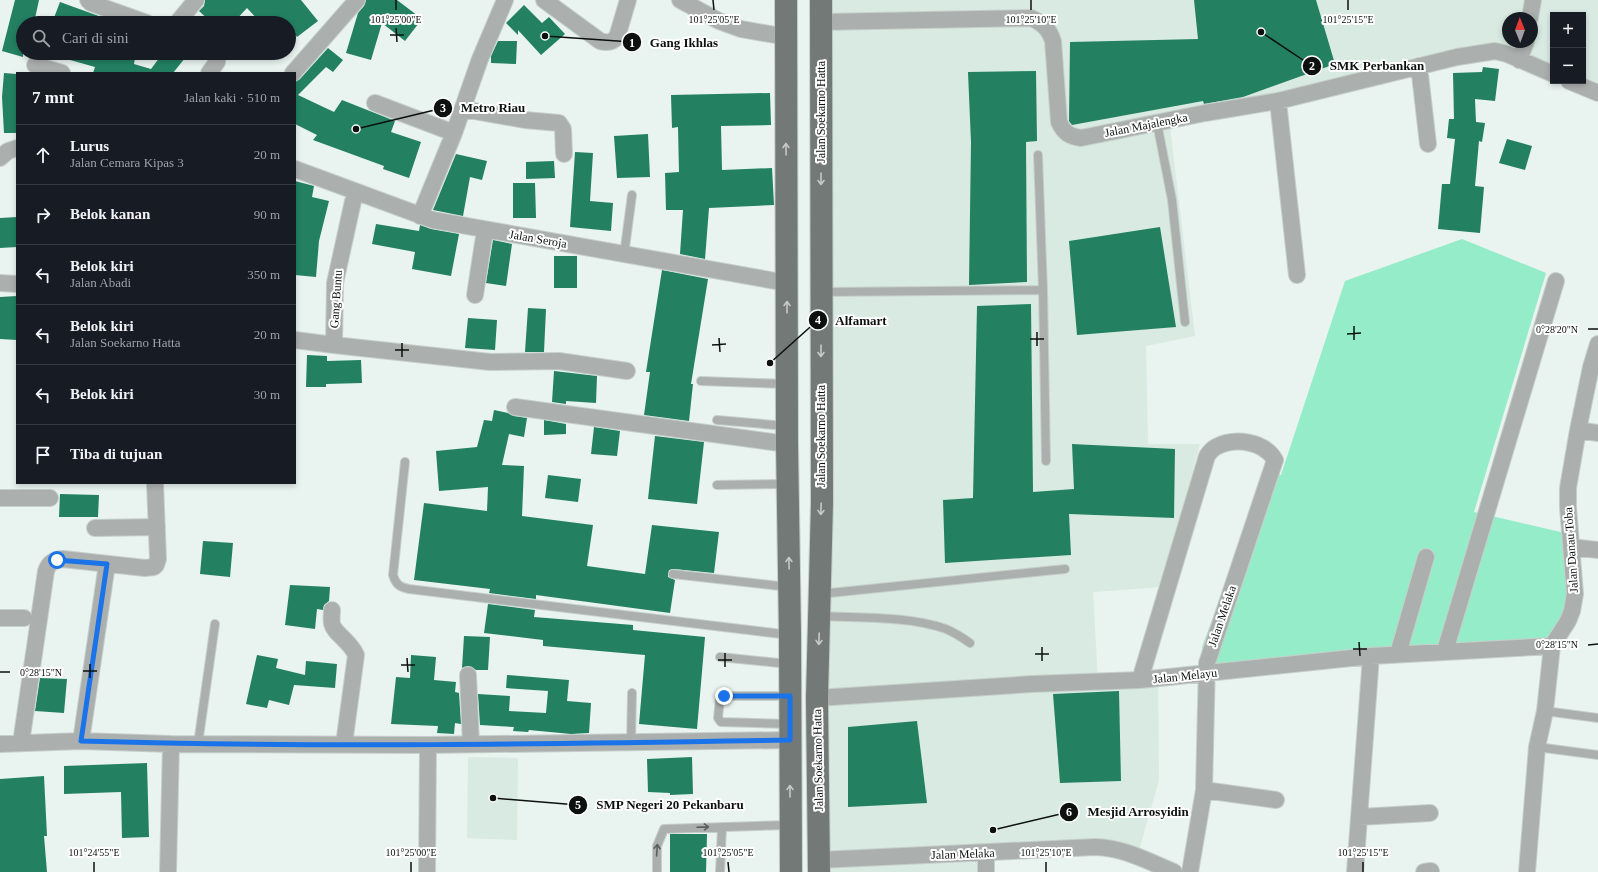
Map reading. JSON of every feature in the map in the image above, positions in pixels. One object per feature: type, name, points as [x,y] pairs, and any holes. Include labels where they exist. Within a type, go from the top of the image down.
[{"type":"main road","points":[[786,0],[788,284],[787,435],[790,587],[791,872]]},
{"type":"main road","name":"Jalan Soekarno Hatta","points":[[819,866],[817,698],[822,503],[820,292],[821,0]]},
{"type":"street","points":[[88,0],[91,3],[127,16]]},
{"type":"street","points":[[183,16],[196,0]]},
{"type":"street","points":[[294,72],[357,0]]},
{"type":"street","points":[[420,216],[454,133],[480,59],[505,0]]},
{"type":"street","points":[[544,0],[604,43],[614,41],[617,36],[628,0]]},
{"type":"street","points":[[680,0],[719,21],[740,29],[786,37]]},
{"type":"street","points":[[1531,12],[1533,0]]},
{"type":"street","name":"Jalan Majalengka","points":[[821,22],[1031,18],[1039,22],[1049,31],[1053,41],[1059,122],[1062,129],[1066,133],[1081,138],[1278,101],[1457,57],[1496,51],[1550,73]]},
{"type":"street","points":[[1519,60],[1524,48]]},
{"type":"street","points":[[210,72],[217,60]]},
{"type":"street","points":[[34,65],[58,72]]},
{"type":"street","points":[[1419,66],[1428,144]]},
{"type":"street","points":[[1576,84],[1598,93]]},
{"type":"street","points":[[1278,101],[1297,275]]},
{"type":"street","points":[[376,103],[454,133]]},
{"type":"street","points":[[463,109],[524,120],[559,123],[563,129],[564,154]]},
{"type":"street","points":[[0,158],[8,151],[16,148]]},
{"type":"street","name":"Jalan Seroja","points":[[296,169],[420,216],[449,224],[788,284]]},
{"type":"street","name":"Gang Buntu","points":[[296,340],[334,344],[334,282],[355,192]]},
{"type":"street","points":[[475,295],[485,230]]},
{"type":"street","points":[[1445,651],[1556,281]]},
{"type":"street","points":[[0,283],[16,284]]},
{"type":"street","points":[[334,344],[490,362],[559,362],[627,371]]},
{"type":"street","name":"Jalan Danau Toba","points":[[1527,872],[1537,747],[1545,711],[1552,646],[1568,622],[1572,611],[1575,594],[1568,488],[1578,430],[1594,367],[1598,344]]},
{"type":"street","points":[[515,407],[787,435]]},
{"type":"street","points":[[1578,430],[1598,433]]},
{"type":"street","name":"Jalan Melaka","points":[[1140,680],[1207,456],[1215,447],[1226,444],[1240,442],[1261,446],[1271,453],[1275,460],[1209,655],[1206,674],[1204,790],[1190,872]]},
{"type":"street","points":[[21,743],[44,578],[48,566],[52,562],[63,559],[139,568],[154,567],[158,559],[155,484]]},
{"type":"street","points":[[0,498],[50,498]]},
{"type":"street","points":[[94,528],[157,527]]},
{"type":"street","points":[[1571,547],[1598,550]]},
{"type":"street","points":[[1398,654],[1426,557]]},
{"type":"street","points":[[81,741],[107,564]]},
{"type":"street","points":[[332,610],[332,625],[335,630],[353,647],[356,655],[344,744]]},
{"type":"street","points":[[0,618],[24,618]]},
{"type":"street","name":"Jalan Melayu","points":[[817,698],[1032,684],[1140,680],[1371,656],[1552,646]]},
{"type":"street","points":[[1355,872],[1371,656]]},
{"type":"street","points":[[468,674],[470,744]]},
{"type":"street","points":[[0,744],[81,741],[171,744],[428,745],[631,743],[790,732]]},
{"type":"street","points":[[168,872],[171,744]]},
{"type":"street","points":[[427,872],[428,745]]},
{"type":"street","points":[[1204,790],[1276,800]]},
{"type":"street","points":[[1359,817],[1430,813]]},
{"type":"street","name":"Jalan Melaka","points":[[819,866],[986,853],[1095,847],[1125,851],[1174,872]]},
{"type":"street","points":[[986,853],[986,872]]},
{"type":"lane","points":[[1157,123],[1172,200],[1185,322]]},
{"type":"lane","points":[[1038,155],[1043,290],[1046,461]]},
{"type":"lane","points":[[624,255],[632,195]]},
{"type":"lane","points":[[820,292],[1043,290]]},
{"type":"lane","points":[[701,382],[787,384]]},
{"type":"lane","points":[[717,420],[787,435]]},
{"type":"lane","points":[[405,462],[393,575],[395,582],[399,586],[409,589],[790,635]]},
{"type":"lane","points":[[717,485],[788,484]]},
{"type":"lane","points":[[819,594],[1065,569]]},
{"type":"lane","points":[[673,574],[790,587]]},
{"type":"lane","points":[[820,616],[905,621],[928,624],[948,630],[970,643]]},
{"type":"lane","points":[[198,744],[214,624]]},
{"type":"lane","points":[[720,657],[790,664]]},
{"type":"lane","points":[[631,743],[632,693]]},
{"type":"lane","points":[[790,696],[724,696],[718,701],[718,718],[721,722],[790,732]]},
{"type":"lane","points":[[1545,711],[1598,718]]},
{"type":"lane","points":[[1537,747],[1598,755]]},
{"type":"lane","points":[[657,872],[657,846],[664,829],[790,825]]},
{"type":"lane","points":[[720,872],[722,827]]},
{"type":"shaded area","points":[[825,0],[1598,0],[1598,87],[1586,82],[1586,12],[1550,12],[1550,66],[1509,48],[1538,48],[1538,12],[1502,12],[1502,46],[1490,43],[1456,49],[1169,118],[1195,336],[1146,346],[1148,444],[1200,444],[1162,587],[1093,592],[1098,681],[1158,677],[1159,780],[1138,854],[981,852],[982,872],[830,872]]},
{"type":"shaded area","points":[[468,757],[518,758],[517,840],[467,838]]},
{"type":"green space","points":[[1462,239],[1546,273],[1474,512],[1565,533],[1570,609],[1551,641],[1202,672],[1202,647],[1267,473],[1281,475],[1345,281]]},
{"type":"building","points":[[15,0],[39,0],[36,16],[16,16],[16,55],[2,51]]},
{"type":"building","points":[[205,0],[301,0],[318,21],[297,37],[296,16],[254,16],[247,8],[240,16],[204,16],[199,11],[204,6]]},
{"type":"building","points":[[366,0],[397,0],[422,19],[405,41],[382,23],[371,60],[346,53],[358,13],[364,6]]},
{"type":"building","points":[[1194,0],[1316,0],[1335,64],[1243,97],[1204,104],[1203,101],[1072,125],[1069,121],[1070,42],[1198,39]]},
{"type":"building","points":[[60,2],[99,16],[55,16]]},
{"type":"building","points":[[524,5],[542,23],[549,17],[565,34],[541,55],[518,30],[518,35],[506,23]]},
{"type":"building","points":[[498,41],[517,41],[516,64],[491,63],[491,56]]},
{"type":"building","points":[[328,48],[343,60],[333,72],[326,67],[298,95],[334,112],[342,100],[395,121],[391,132],[421,142],[409,178],[383,169],[384,166],[313,140],[317,135],[296,124],[296,81],[300,79]]},
{"type":"building","points":[[70,60],[135,60],[134,64],[151,69],[158,60],[183,60],[174,72],[93,72],[95,67]]},
{"type":"building","points":[[1483,67],[1499,69],[1495,101],[1475,99],[1476,122],[1485,123],[1482,142],[1479,141],[1475,186],[1484,187],[1480,233],[1438,229],[1442,184],[1450,184],[1455,139],[1447,138],[1449,119],[1454,119],[1453,73],[1482,72]]},
{"type":"building","points":[[1036,71],[1037,141],[1026,142],[1027,282],[969,285],[971,142],[968,72]]},
{"type":"building","points":[[4,73],[16,74],[16,133],[4,133],[2,97]]},
{"type":"building","points":[[770,93],[771,125],[721,126],[722,170],[772,168],[774,205],[709,208],[705,259],[680,254],[683,210],[666,210],[665,173],[679,172],[678,127],[672,128],[671,95]]},
{"type":"building","points":[[648,134],[650,177],[617,178],[614,136]]},
{"type":"building","points":[[1507,139],[1532,146],[1525,170],[1499,163]]},
{"type":"building","points":[[575,152],[593,153],[590,201],[613,203],[611,231],[570,227]]},
{"type":"building","points":[[456,154],[487,161],[482,180],[470,177],[463,216],[433,210]]},
{"type":"building","points":[[554,161],[555,178],[526,179],[526,162]]},
{"type":"building","points":[[296,181],[314,186],[312,197],[329,201],[319,241],[316,277],[296,275]]},
{"type":"building","points":[[513,183],[535,183],[536,218],[513,218]]},
{"type":"building","points":[[16,217],[16,247],[0,248],[0,218]]},
{"type":"building","points":[[376,224],[419,231],[420,225],[431,229],[459,234],[451,276],[412,269],[415,252],[372,244]]},
{"type":"building","points":[[1160,227],[1176,327],[1077,335],[1069,241]]},
{"type":"building","points":[[493,240],[512,244],[506,286],[486,283]]},
{"type":"building","points":[[554,256],[577,256],[577,288],[554,288]]},
{"type":"building","points":[[662,270],[708,279],[691,384],[693,384],[689,421],[644,415],[650,372],[646,372]]},
{"type":"building","points":[[16,296],[16,340],[0,339],[0,297]]},
{"type":"building","points":[[1031,304],[1033,492],[1074,489],[1072,444],[1175,449],[1174,518],[1069,514],[1071,555],[945,563],[943,500],[973,498],[977,306]]},
{"type":"building","points":[[528,308],[546,309],[544,352],[525,352]]},
{"type":"building","points":[[468,318],[497,320],[495,350],[465,348]]},
{"type":"building","points":[[307,355],[327,356],[327,361],[361,360],[362,383],[326,384],[326,387],[306,387]]},
{"type":"building","points":[[554,371],[597,376],[596,403],[566,401],[566,404],[552,402]]},
{"type":"building","points":[[494,410],[527,418],[524,437],[509,434],[502,465],[524,466],[522,516],[593,525],[587,566],[645,574],[652,525],[719,532],[714,573],[674,569],[669,570],[668,577],[675,580],[670,613],[536,595],[536,599],[489,593],[490,589],[414,580],[424,503],[487,511],[488,487],[439,491],[436,451],[477,447],[484,420],[492,421]]},
{"type":"building","points":[[544,420],[566,424],[566,434],[544,435]]},
{"type":"building","points":[[594,427],[620,431],[617,456],[591,454]]},
{"type":"building","points":[[655,436],[704,442],[697,504],[648,499]]},
{"type":"building","points":[[548,475],[581,479],[578,502],[545,498]]},
{"type":"building","points":[[60,494],[99,495],[98,517],[59,517]]},
{"type":"building","points":[[203,541],[233,543],[230,577],[200,574]]},
{"type":"building","points":[[290,585],[330,587],[329,601],[324,605],[323,610],[317,609],[315,629],[285,625]]},
{"type":"building","points":[[488,604],[535,610],[534,617],[633,625],[633,630],[705,637],[697,729],[639,724],[645,655],[543,646],[543,640],[484,633]]},
{"type":"building","points":[[464,636],[490,637],[488,670],[476,670],[468,666],[462,668]]},
{"type":"building","points":[[257,655],[278,659],[276,668],[305,675],[306,661],[337,664],[335,688],[294,685],[289,705],[269,700],[267,708],[246,704]]},
{"type":"building","points":[[411,655],[436,657],[434,680],[456,682],[455,692],[459,693],[461,724],[455,723],[454,734],[437,733],[438,726],[391,724],[396,677],[410,678]]},
{"type":"building","points":[[507,675],[569,680],[567,701],[591,703],[589,733],[571,734],[529,730],[528,732],[513,731],[514,727],[480,725],[478,694],[510,696],[509,711],[546,713],[548,691],[506,688]]},
{"type":"building","points":[[40,678],[67,679],[64,713],[35,711]]},
{"type":"building","points":[[1119,691],[1121,781],[1060,783],[1053,694]]},
{"type":"building","points":[[917,721],[927,803],[848,807],[848,727]]},
{"type":"building","points":[[692,757],[693,794],[670,795],[670,793],[648,792],[647,759]]},
{"type":"building","points":[[147,763],[149,837],[122,838],[121,792],[64,794],[64,766]]},
{"type":"building","points":[[44,776],[47,836],[44,836],[47,872],[0,872],[0,779]]},
{"type":"building","points":[[670,834],[707,834],[706,872],[670,872]]},
{"type":"place","name":"SMK Perbankan","points":[[1261,32]]},
{"type":"place","name":"Gang Ikhlas","points":[[545,36]]},
{"type":"place","name":"Metro Riau","points":[[356,129]]},
{"type":"place","name":"Alfamart","points":[[770,363]]},
{"type":"place","name":"SMP Negeri 20 Pekanbaru","points":[[493,798]]},
{"type":"place","name":"Mesjid Arrosyidin","points":[[993,830]]},
{"type":"route","points":[[57,560],[63,559],[107,564],[81,741],[171,744],[428,745],[790,740],[790,696],[724,696]]}]
